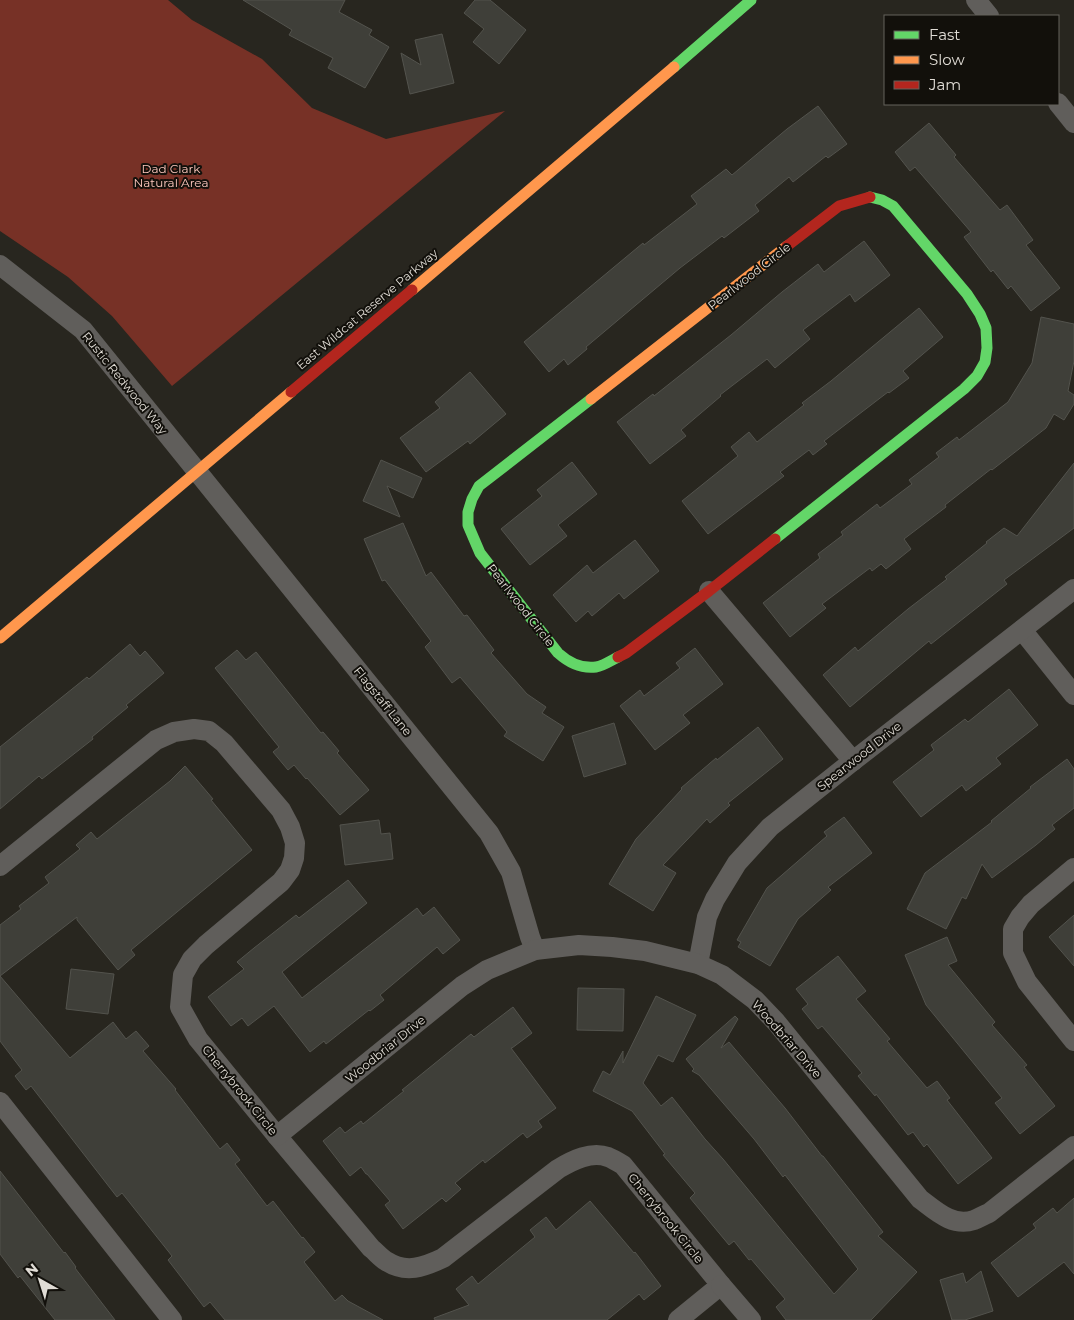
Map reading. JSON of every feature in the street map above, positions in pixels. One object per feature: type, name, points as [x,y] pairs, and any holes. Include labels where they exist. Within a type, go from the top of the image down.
[{"type":"street","name":"East Wildcat Reserve Parkway","points":[[0,638],[534,187],[750,0]]},
{"type":"street","points":[[976,0],[988,15]]},
{"type":"street","points":[[1059,104],[1074,123]]},
{"type":"street","name":"Pearlwood Circle","points":[[870,197],[882,200],[893,206],[967,294],[980,314],[986,328],[987,348],[985,362],[977,376],[964,389],[709,591],[626,653],[596,667],[580,666],[569,662],[558,652],[480,553],[468,525],[468,512],[472,499],[479,486],[839,206],[870,197]]},
{"type":"street","name":"Rustic Redwood Way","points":[[0,264],[82,330],[197,471]]},
{"type":"street","name":"Flagstaff Lane","points":[[197,471],[489,833],[511,872],[535,950]]},
{"type":"street","name":"Spearwood Drive","points":[[698,964],[708,917],[715,899],[737,863],[770,828],[852,761],[1074,589]]},
{"type":"street","points":[[709,591],[852,761]]},
{"type":"street","points":[[1022,630],[1074,695]]},
{"type":"street","name":"Cherrybrook Circle","points":[[0,866],[156,740],[174,732],[194,729],[210,731],[224,742],[281,810],[290,827],[295,843],[294,858],[290,870],[281,882],[192,959],[183,975],[180,1007],[198,1039],[370,1248],[386,1261],[400,1268],[414,1269],[429,1265],[443,1258],[558,1168],[590,1155],[608,1157],[623,1165],[751,1320]]},
{"type":"street","points":[[1074,868],[1031,904],[1020,917],[1014,929],[1013,953],[1027,982],[1074,1041]]},
{"type":"street","name":"Woodbriar Drive","points":[[277,1136],[462,986],[487,970],[535,950],[579,945],[645,951],[698,964],[722,975],[755,1000],[776,1022],[920,1198],[948,1219],[960,1222],[973,1220],[989,1213],[1074,1146]]},
{"type":"street","points":[[0,1102],[172,1320]]},
{"type":"street","points":[[678,1320],[721,1285]]},
{"type":"green space","name":"Dad Clark Natural Area","points":[[0,0],[168,0],[192,20],[262,59],[312,108],[386,139],[505,111],[172,386],[112,316],[68,277],[0,231]]},
{"type":"building","points":[[243,0],[345,0],[339,12],[372,30],[369,35],[389,47],[365,88],[328,68],[333,58],[289,35],[292,30]]},
{"type":"building","points":[[475,0],[490,0],[526,30],[499,64],[473,42],[484,29],[464,13]]},
{"type":"building","points":[[442,34],[454,83],[410,94],[401,53],[421,65],[415,40]]},
{"type":"building","points":[[818,106],[847,144],[828,158],[826,156],[793,182],[789,177],[755,205],[759,211],[680,268],[586,347],[587,349],[568,365],[564,359],[549,372],[524,342],[643,243],[644,245],[697,204],[691,196],[726,169],[732,175]]},
{"type":"building","points":[[929,123],[956,155],[954,157],[1000,210],[1007,205],[1033,240],[1026,245],[1060,288],[1031,311],[1011,286],[1008,289],[993,270],[991,272],[964,237],[971,232],[915,167],[910,171],[895,152]]},
{"type":"building","points":[[864,241],[890,275],[855,302],[850,294],[803,330],[810,339],[775,368],[767,359],[720,395],[681,430],[686,436],[650,464],[617,422],[653,394],[654,396],[818,264],[824,272]]},
{"type":"building","points":[[919,308],[943,337],[903,371],[909,378],[824,441],[827,444],[813,455],[809,450],[780,472],[784,476],[708,534],[682,501],[738,456],[731,447],[749,432],[757,442]]},
{"type":"building","points":[[1041,317],[1074,324],[1074,361],[1068,391],[1074,395],[1074,404],[1064,420],[1054,414],[1046,428],[991,469],[904,539],[911,549],[886,569],[881,564],[872,571],[870,568],[822,604],[826,608],[790,637],[763,603],[820,558],[818,554],[843,535],[841,532],[877,504],[880,508],[912,484],[909,480],[939,457],[936,453],[957,437],[959,440],[1008,402],[1032,363]]},
{"type":"building","points":[[470,372],[506,414],[470,444],[468,441],[426,472],[400,438],[440,408],[435,402]]},
{"type":"building","points":[[381,460],[422,478],[413,498],[387,486],[400,517],[363,501]]},
{"type":"building","points":[[572,462],[597,494],[558,525],[567,536],[530,565],[501,529],[542,496],[537,490]]},
{"type":"building","points":[[1074,463],[1074,528],[1004,580],[1007,584],[931,644],[929,641],[850,707],[823,675],[855,647],[858,651],[947,579],[945,577],[1004,528],[1017,536]]},
{"type":"building","points":[[403,523],[426,576],[431,572],[464,616],[467,615],[494,650],[491,653],[527,694],[546,707],[542,713],[564,727],[543,761],[504,736],[507,732],[460,677],[452,683],[425,647],[431,641],[385,580],[382,581],[364,539]]},
{"type":"building","points":[[635,540],[659,571],[624,599],[619,593],[592,616],[588,611],[576,622],[553,595],[587,565],[593,573]]},
{"type":"building","points":[[130,644],[140,656],[145,651],[164,673],[126,705],[128,707],[92,737],[93,739],[42,779],[39,776],[0,809],[0,747],[87,677],[89,679]]},
{"type":"building","points":[[695,648],[723,684],[683,715],[690,723],[655,750],[620,706],[640,690],[644,696],[680,668],[676,663]]},
{"type":"building","points":[[237,650],[246,660],[256,652],[369,790],[340,815],[294,765],[288,770],[273,752],[279,747],[215,668]]},
{"type":"building","points":[[1009,689],[1038,725],[996,758],[1001,764],[966,791],[962,785],[921,817],[893,782],[934,750],[931,745],[965,719],[968,722]]},
{"type":"building","points":[[614,723],[626,764],[584,777],[572,736]]},
{"type":"building","points":[[758,727],[783,759],[728,803],[730,805],[710,823],[707,819],[663,865],[676,873],[653,911],[609,884],[636,839],[681,788],[716,758],[717,760]]},
{"type":"building","points":[[1067,759],[1074,769],[1074,808],[1052,825],[1055,829],[992,878],[982,864],[966,899],[962,897],[946,929],[907,909],[925,873],[992,822],[1030,787]]},
{"type":"building","points":[[185,766],[252,850],[131,950],[135,955],[118,970],[77,920],[77,917],[0,976],[0,925],[21,909],[19,906],[49,883],[45,877],[80,849],[76,845],[91,832],[97,839],[170,781]]},
{"type":"building","points":[[844,817],[872,853],[828,887],[831,890],[798,919],[770,966],[738,947],[741,942],[737,940],[767,888],[827,836],[824,832]]},
{"type":"building","points":[[379,820],[381,834],[390,833],[393,859],[345,865],[340,825]]},
{"type":"building","points":[[348,880],[367,903],[282,972],[302,998],[417,908],[423,916],[434,907],[460,940],[443,954],[437,947],[380,995],[384,1000],[326,1044],[324,1041],[310,1052],[274,1006],[248,1026],[242,1018],[231,1026],[208,997],[244,969],[237,962],[296,915],[299,918]]},
{"type":"building","points":[[1074,915],[1074,966],[1049,937]]},
{"type":"building","points":[[947,937],[957,961],[948,965],[995,1022],[992,1025],[1027,1065],[1024,1067],[1055,1106],[1020,1134],[995,1103],[1002,1098],[926,1005],[905,955]]},
{"type":"building","points":[[838,956],[866,991],[856,999],[890,1039],[887,1041],[927,1088],[937,1081],[950,1098],[947,1100],[992,1158],[958,1184],[927,1144],[924,1147],[913,1132],[908,1135],[876,1094],[875,1096],[858,1076],[862,1073],[822,1026],[818,1029],[802,1009],[808,1004],[796,989]]},
{"type":"building","points":[[71,969],[114,974],[108,1014],[66,1009]]},
{"type":"building","points":[[0,976],[70,1058],[113,1022],[126,1039],[136,1031],[149,1046],[143,1051],[176,1089],[220,1149],[227,1143],[240,1160],[235,1164],[267,1206],[273,1201],[315,1252],[304,1262],[335,1301],[342,1295],[348,1301],[383,1320],[225,1320],[210,1302],[204,1307],[168,1260],[172,1256],[122,1193],[117,1197],[31,1086],[26,1090],[15,1076],[22,1070],[0,1041]]},
{"type":"building","points":[[578,988],[624,989],[623,1031],[577,1030]]},
{"type":"building","points":[[656,996],[696,1015],[673,1062],[658,1055],[643,1083],[661,1106],[672,1097],[834,1294],[858,1269],[785,1175],[783,1177],[754,1139],[699,1075],[692,1071],[694,1069],[686,1059],[735,1016],[738,1019],[721,1048],[729,1042],[785,1108],[883,1232],[878,1236],[917,1272],[871,1320],[786,1320],[776,1307],[785,1299],[734,1241],[729,1245],[690,1198],[695,1193],[663,1155],[665,1154],[632,1111],[593,1091],[603,1071],[610,1075],[623,1051],[623,1063]]},
{"type":"building","points":[[513,1007],[532,1033],[511,1048],[556,1108],[538,1121],[542,1127],[527,1138],[523,1133],[485,1163],[483,1160],[455,1183],[461,1189],[446,1202],[442,1198],[403,1229],[385,1205],[390,1201],[361,1167],[350,1176],[323,1141],[340,1127],[345,1133],[361,1121],[363,1124],[471,1034],[474,1037]]},
{"type":"building","points":[[0,1171],[65,1252],[115,1320],[55,1320],[20,1276],[18,1278],[0,1254]]},
{"type":"building","points":[[1074,1198],[1074,1274],[1064,1262],[1018,1297],[991,1263],[1036,1228],[1033,1224],[1053,1208],[1057,1213]]},
{"type":"building","points":[[590,1201],[635,1252],[661,1286],[644,1300],[639,1294],[607,1320],[435,1320],[434,1318],[469,1305],[456,1289],[472,1276],[478,1284],[535,1237],[530,1230],[546,1217],[556,1230]]},
{"type":"building","points":[[981,1271],[993,1311],[965,1320],[952,1320],[940,1280],[963,1273],[966,1283]]},
{"type":"traffic: fast","points":[[674,67],[751,0]]},
{"type":"traffic: fast","points":[[775,539],[964,389],[977,376],[985,362],[987,348],[986,328],[980,314],[967,294],[893,206],[882,200],[870,197]]},
{"type":"traffic: fast","points":[[591,399],[479,486],[468,512],[468,525],[480,553],[558,653],[575,664],[585,667],[596,667],[618,657]]},
{"type":"traffic: slow","points":[[412,290],[674,67]]},
{"type":"traffic: slow","points":[[591,399],[787,246]]},
{"type":"traffic: slow","points":[[0,638],[291,392]]},
{"type":"traffic: jam","points":[[787,246],[839,206],[870,197]]},
{"type":"traffic: jam","points":[[291,392],[412,290]]},
{"type":"traffic: jam","points":[[618,657],[709,591],[775,539]]}]
